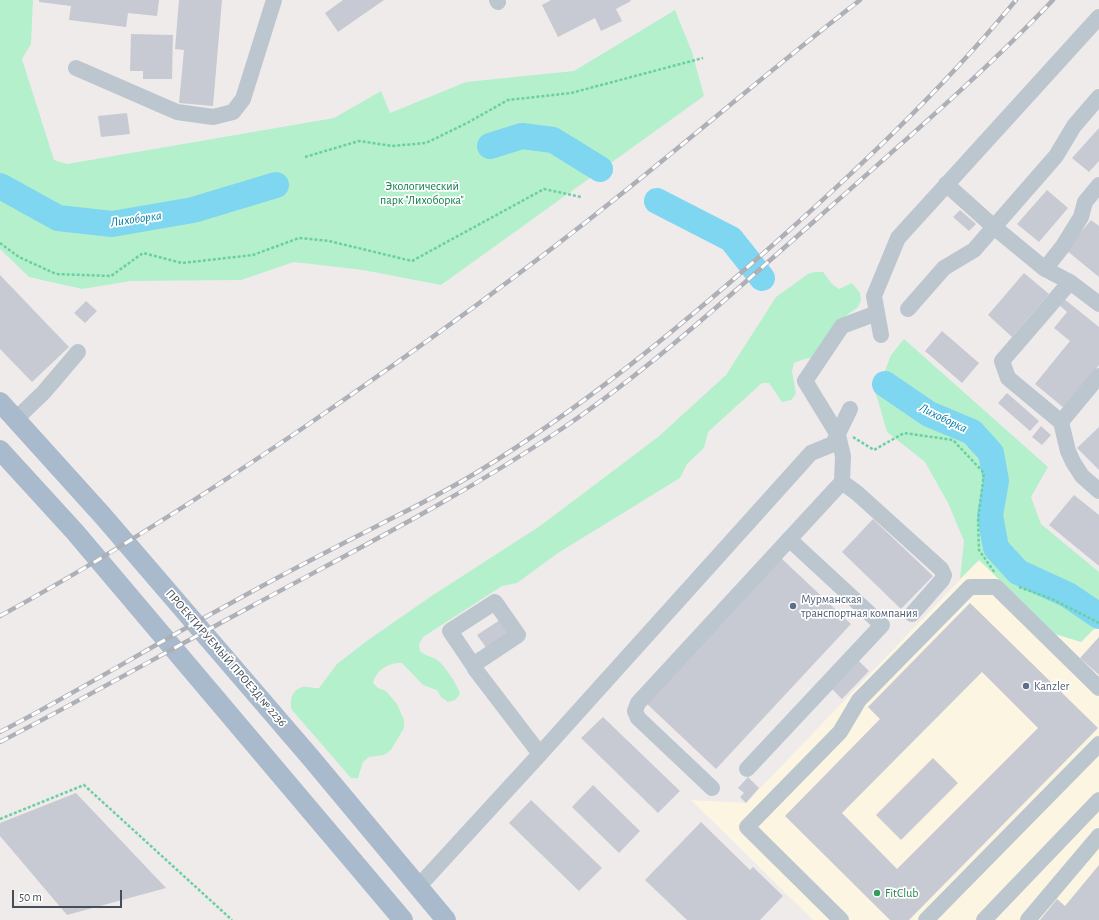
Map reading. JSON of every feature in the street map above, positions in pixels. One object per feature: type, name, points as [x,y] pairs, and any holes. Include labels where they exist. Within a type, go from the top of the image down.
[{"type":"main road","name":"ПРОЕКТИРУЕМЫЙ ПРОЕЗД № 2236","points":[[0,402],[103,516],[285,727],[446,920]]},
{"type":"main road","points":[[0,450],[76,532],[403,920]]},
{"type":"lane","points":[[76,68],[178,112],[214,118],[233,112],[243,99],[274,0]]},
{"type":"lane","points":[[881,335],[874,296],[898,238],[1099,17]]},
{"type":"lane","points":[[908,309],[944,268],[974,250],[1056,156],[1074,126],[1099,97]]},
{"type":"lane","points":[[946,184],[994,227],[1045,269],[1070,282],[1099,304]]},
{"type":"lane","points":[[1045,269],[1063,246],[1081,217],[1086,202],[1099,185]]},
{"type":"lane","points":[[1070,282],[1002,361],[1008,378],[1061,422],[1068,451],[1073,462],[1082,476],[1099,491]]},
{"type":"lane","points":[[712,788],[638,718],[636,711],[638,703],[842,482],[843,456],[838,435],[805,381],[842,326],[877,313]]},
{"type":"lane","points":[[16,419],[44,392],[78,352]]},
{"type":"lane","points":[[1061,422],[1099,376]]},
{"type":"lane","points":[[418,887],[811,453],[833,444],[850,409]]},
{"type":"lane","points":[[842,482],[857,493],[941,569],[944,575],[942,580],[912,614]]},
{"type":"lane","points":[[747,769],[882,625],[790,539]]},
{"type":"lane","points":[[841,920],[747,827],[840,732],[859,700],[970,587],[996,587],[1099,688]]},
{"type":"lane","points":[[472,665],[540,754]]},
{"type":"lane","points":[[926,920],[1099,744]]},
{"type":"lane","points":[[984,920],[1099,800]]},
{"type":"lane","points":[[1028,920],[1099,836]]},
{"type":"path","points":[[305,157],[359,141],[392,146],[426,143],[467,123],[508,100],[571,93],[703,58]]},
{"type":"path","points":[[0,243],[19,257],[56,274],[111,276],[143,253],[182,263],[253,255],[299,238],[329,241],[412,261],[544,189],[581,197]]},
{"type":"path","points":[[838,435],[850,435],[874,450],[904,433],[953,440],[984,473],[978,521],[979,550],[996,575]]},
{"type":"path","points":[[1016,586],[1052,599],[1099,623]]},
{"type":"path","points":[[0,819],[84,785],[232,920]]},
{"type":"shaded area","points":[[979,560],[1055,634],[1081,642],[1099,624],[1099,920],[813,920],[691,800],[746,803]]},
{"type":"green space","name":"Экологический парк \"Лихоборка\"","points":[[0,0],[33,0],[31,44],[22,59],[54,160],[67,164],[334,118],[381,91],[390,113],[466,82],[574,71],[675,10],[692,52],[704,96],[441,285],[363,270],[294,262],[241,280],[131,281],[82,289],[29,277],[0,249]]},
{"type":"green space","points":[[823,272],[832,284],[839,289],[852,283],[860,293],[861,301],[857,308],[844,317],[817,355],[794,363],[792,371],[796,394],[791,400],[782,402],[769,383],[762,383],[708,432],[704,448],[687,464],[680,478],[558,553],[517,583],[502,586],[423,637],[419,644],[420,651],[438,660],[450,674],[460,694],[455,700],[448,702],[441,697],[437,690],[423,685],[402,663],[388,665],[380,671],[373,683],[378,688],[386,691],[397,704],[404,720],[404,728],[391,750],[384,755],[369,757],[363,762],[358,778],[351,778],[292,710],[291,699],[296,690],[305,687],[319,688],[337,664],[368,640],[433,595],[540,526],[658,437],[726,375],[776,297],[808,274]]},
{"type":"green space","points":[[904,339],[1048,467],[1031,497],[1041,524],[1099,572],[1099,624],[1081,642],[1055,634],[979,560],[960,579],[964,541],[948,503],[925,462],[887,432],[876,394],[891,355]]},
{"type":"building","points":[[39,0],[159,0],[157,16],[128,13],[126,27],[69,20],[71,6],[39,2]]},
{"type":"building","points":[[179,0],[222,0],[213,106],[179,103],[184,50],[175,49]]},
{"type":"building","points":[[343,0],[384,0],[338,32],[325,13]]},
{"type":"building","points":[[551,0],[631,1],[616,9],[622,21],[601,31],[595,18],[558,37],[542,5]]},
{"type":"building","points":[[131,34],[173,35],[172,79],[143,79],[143,71],[130,71]]},
{"type":"building","points":[[127,113],[130,134],[101,137],[98,116]]},
{"type":"building","points":[[1099,128],[1099,161],[1089,172],[1072,158]]},
{"type":"building","points":[[1047,190],[1068,208],[1039,242],[1017,224]]},
{"type":"building","points":[[960,210],[976,224],[969,231],[953,217]]},
{"type":"building","points":[[1091,220],[1099,226],[1099,277],[1066,250]]},
{"type":"building","points":[[1024,273],[1049,294],[1012,337],[988,315]]},
{"type":"building","points":[[0,275],[69,347],[32,382],[0,349]]},
{"type":"building","points":[[1063,298],[1099,327],[1099,365],[1064,408],[1035,384],[1070,341],[1054,328],[1067,312],[1058,304]]},
{"type":"building","points":[[86,301],[97,311],[85,323],[74,313]]},
{"type":"building","points":[[942,331],[979,363],[962,383],[925,351]]},
{"type":"building","points":[[1007,393],[1039,421],[1030,431],[998,403]]},
{"type":"building","points":[[1041,426],[1051,435],[1042,445],[1032,437]]},
{"type":"building","points":[[1099,427],[1099,470],[1077,448]]},
{"type":"building","points":[[1074,495],[1099,515],[1099,566],[1049,525]]},
{"type":"building","points":[[873,519],[933,576],[901,609],[842,552]]},
{"type":"building","points":[[780,557],[851,624],[716,769],[645,702]]},
{"type":"building","points":[[970,603],[1098,728],[909,920],[890,920],[785,816],[880,719],[868,707]],"holes":[[[982,672],[1038,728],[897,869],[842,813]]]},
{"type":"building","points":[[500,620],[509,634],[487,649],[477,635]]},
{"type":"building","points":[[1099,637],[1099,675],[1080,658]]},
{"type":"building","points":[[859,661],[869,671],[842,699],[832,689]]},
{"type":"building","points":[[603,717],[680,791],[658,813],[581,738]]},
{"type":"building","points":[[933,758],[958,783],[901,840],[876,815]]},
{"type":"building","points":[[748,777],[759,788],[746,803],[740,797],[744,793],[738,788]]},
{"type":"building","points":[[593,785],[640,831],[619,853],[572,807]]},
{"type":"building","points":[[76,793],[166,888],[67,915],[0,836],[0,823]]},
{"type":"building","points":[[531,800],[602,868],[579,891],[509,823]]},
{"type":"building","points":[[701,822],[750,870],[753,867],[783,896],[760,920],[687,920],[645,880]]},
{"type":"building","points":[[1099,865],[1099,920],[1040,920],[1057,899],[1065,906]]},
{"type":"waterway","name":"Лихоборка","points":[[490,146],[522,136],[553,140],[600,169]]},
{"type":"waterway","name":"Лихоборка","points":[[0,186],[58,218],[112,224],[193,210],[276,185]]},
{"type":"waterway","name":"Лихоборка","points":[[657,201],[731,239],[762,278]]},
{"type":"waterway","name":"Лихоборка","points":[[885,384],[929,414],[972,432],[991,453],[996,481],[990,515],[996,548],[1018,572],[1068,595],[1099,616]]},
{"type":"railway","points":[[0,616],[78,572],[229,478],[384,372],[582,226],[860,0]]},
{"type":"railway","points":[[0,732],[269,582],[455,485],[517,447],[591,395],[732,281],[864,161],[927,99],[1016,0]]},
{"type":"railway","points":[[0,742],[410,521],[526,453],[563,428],[630,379],[694,327],[938,111],[1025,29],[1053,0]]},
{"type":"place","name":"Мурманская транспортная компания","points":[[793,606]]},
{"type":"place","name":"Kanzler","points":[[1026,686]]},
{"type":"place","name":"FitClub","points":[[877,893]]}]
